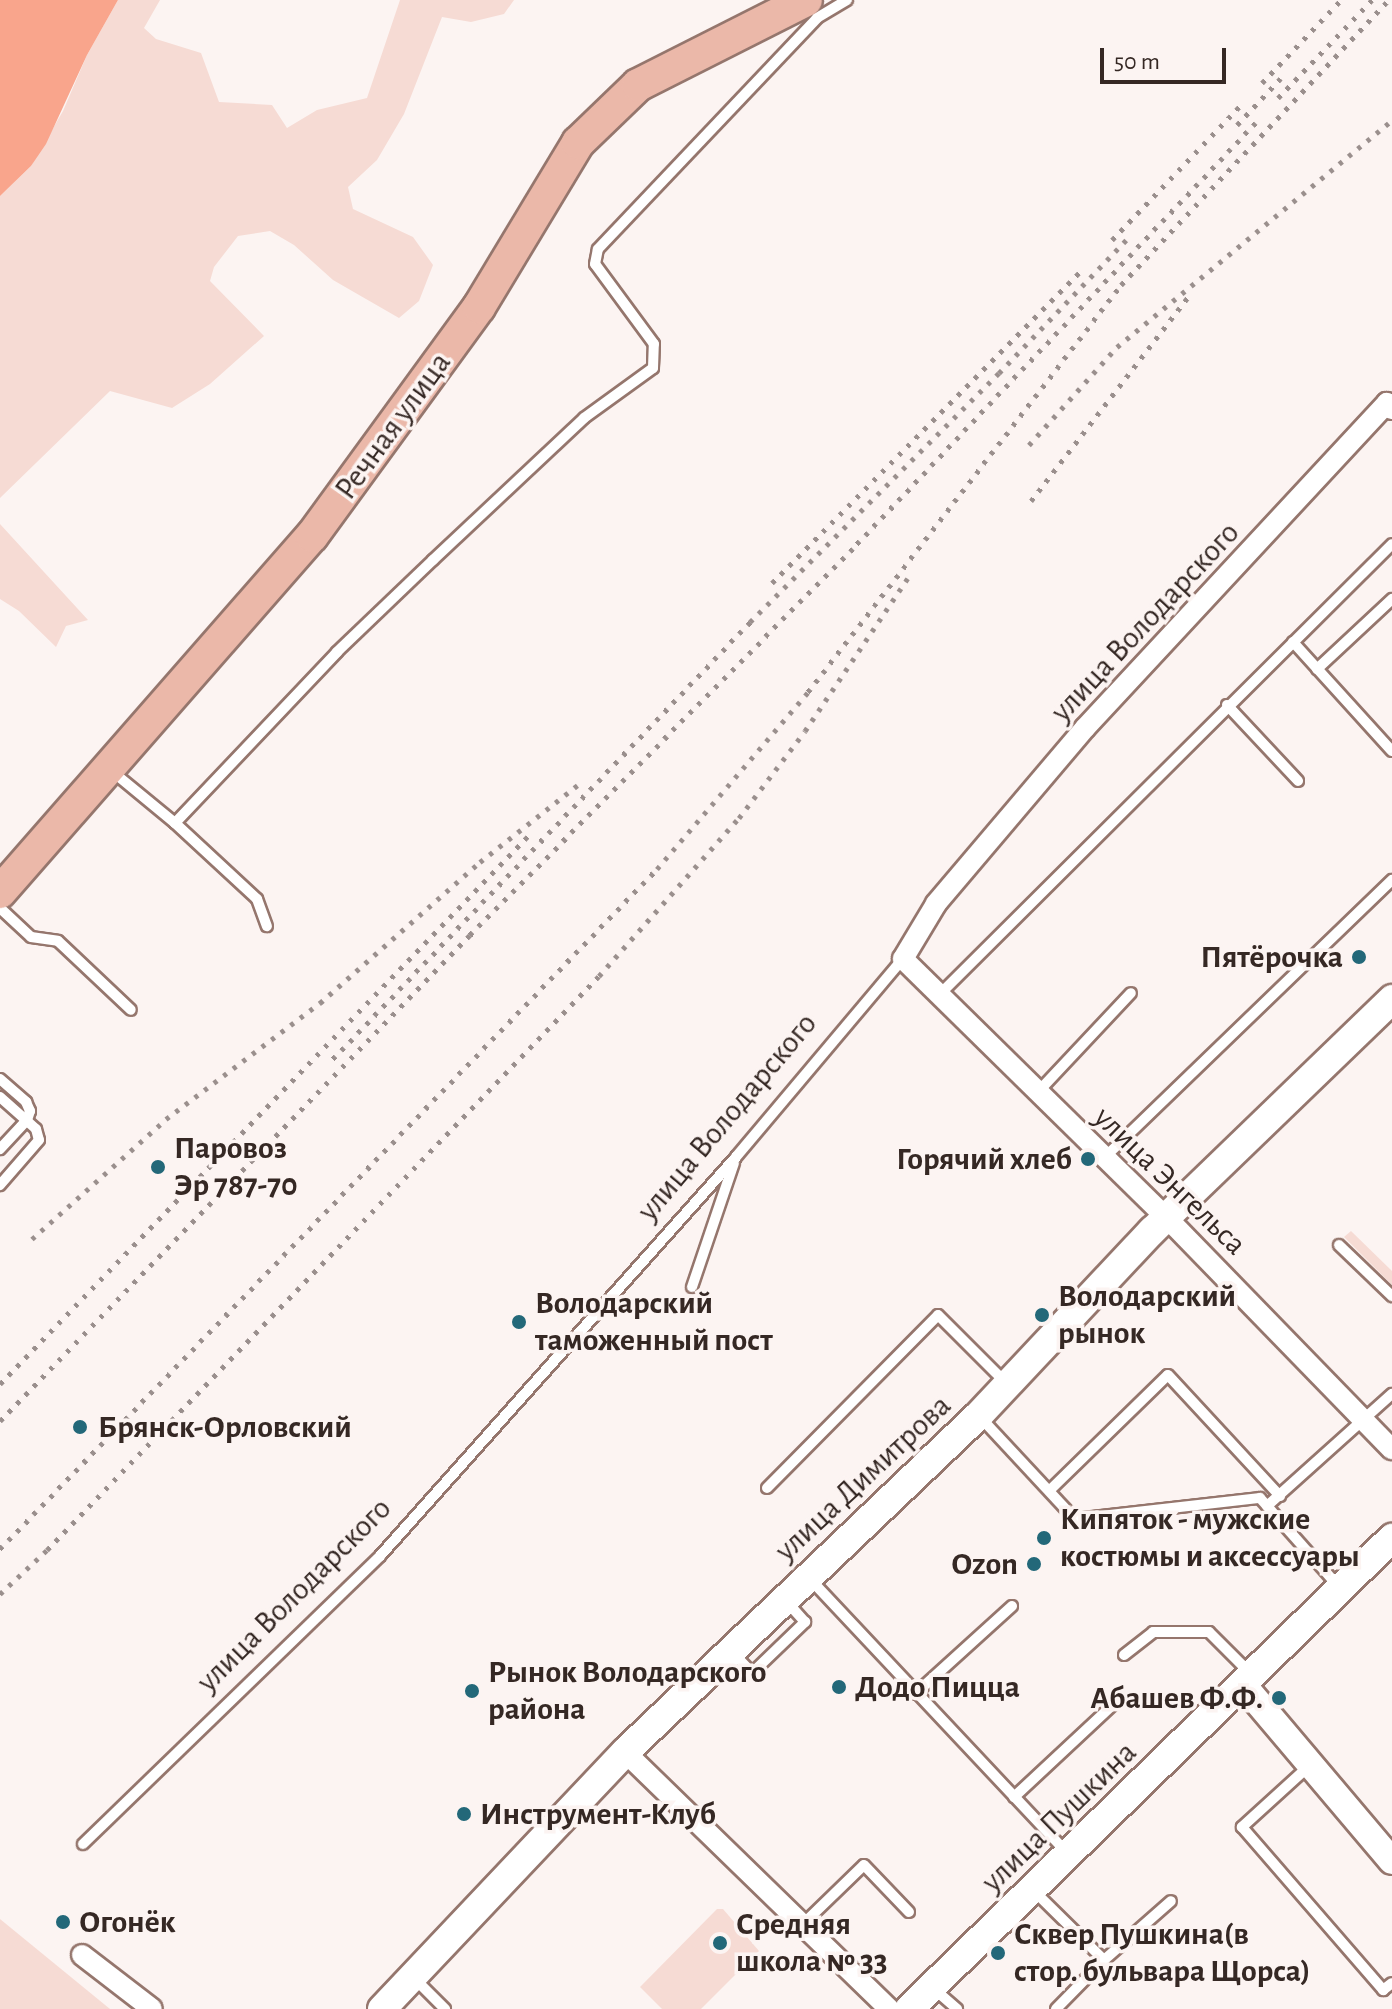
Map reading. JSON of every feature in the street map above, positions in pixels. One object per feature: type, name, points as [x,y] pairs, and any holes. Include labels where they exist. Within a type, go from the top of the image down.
[{"type":"main road","name":"Речная улица","points":[[0,892],[312,536],[479,307],[578,143],[638,85],[806,0]]},
{"type":"main road","name":"улица Димитрова","points":[[382,2009],[625,1752],[979,1415],[1166,1217],[1392,999]]},
{"type":"main road","name":"улица Пушкина","points":[[909,2009],[1392,1538]]},
{"type":"street","name":"улица Володарского","points":[[903,959],[936,904],[1085,728],[1389,406]]},
{"type":"street","name":"улица Энгельса","points":[[903,959],[1166,1217],[1392,1449]]},
{"type":"street","points":[[1248,1681],[1311,1765],[1392,1861]]},
{"type":"street","points":[[625,1752],[889,2009]]},
{"type":"street","points":[[82,1955],[152,2009]]},
{"type":"lane","points":[[175,823],[337,652],[433,560],[584,418],[653,368],[654,344],[595,264],[598,249],[817,18],[847,0]]},
{"type":"lane","points":[[939,995],[1392,544]]},
{"type":"lane","points":[[1317,669],[1392,599]]},
{"type":"lane","points":[[1293,642],[1392,751]]},
{"type":"lane","points":[[1227,705],[1298,781]]},
{"type":"lane","points":[[108,768],[175,823],[257,899],[267,926]]},
{"type":"lane","points":[[1104,1159],[1392,880]]},
{"type":"lane","points":[[0,908],[31,937],[58,941],[131,1010]]},
{"type":"lane","name":"улица Володарского","points":[[83,1844],[380,1556],[736,1157],[903,959]]},
{"type":"lane","points":[[1037,1093],[1131,993]]},
{"type":"lane","points":[[0,1079],[26,1102],[30,1111],[27,1120],[0,1149]]},
{"type":"lane","points":[[0,1097],[38,1132],[38,1144],[0,1185]]},
{"type":"lane","points":[[692,1287],[736,1157]]},
{"type":"lane","points":[[1339,1245],[1392,1296]]},
{"type":"lane","points":[[767,1488],[938,1315],[1009,1385]]},
{"type":"lane","points":[[1051,1489],[1168,1375],[1280,1496]]},
{"type":"lane","points":[[1267,1506],[1392,1394]]},
{"type":"lane","points":[[979,1415],[1051,1489],[1075,1519],[1260,1498],[1341,1589]]},
{"type":"lane","points":[[809,1577],[915,1694],[1069,1855]]},
{"type":"lane","points":[[915,1694],[1012,1606]]},
{"type":"lane","points":[[1124,1655],[1153,1632],[1209,1632],[1248,1681]]},
{"type":"lane","points":[[1014,1797],[1118,1700]]},
{"type":"lane","points":[[1311,1765],[1242,1827],[1383,1990],[1392,1983]]},
{"type":"lane","points":[[802,1925],[864,1865],[909,1912]]},
{"type":"lane","points":[[1033,1889],[1104,1960]]},
{"type":"lane","points":[[1056,2009],[1104,1960],[1171,1901]]},
{"type":"lane","points":[[413,1977],[445,2009]]},
{"type":"lane","points":[[931,1987],[957,2009]]},
{"type":"shaded area","points":[[0,0],[118,0],[87,55],[46,144],[31,166],[0,196]]},
{"type":"shaded area","points":[[118,0],[160,0],[144,28],[156,39],[201,53],[219,102],[272,105],[287,128],[317,110],[367,98],[400,0],[514,0],[504,14],[471,22],[442,17],[404,114],[377,160],[348,187],[353,209],[413,237],[433,265],[419,301],[399,318],[333,280],[294,245],[270,231],[238,236],[214,267],[210,281],[264,336],[210,384],[172,408],[110,391],[0,498],[0,196],[31,166],[63,111],[87,55]]},
{"type":"shaded area","points":[[0,524],[88,620],[66,626],[56,647],[19,611],[0,599]]},
{"type":"shaded area","points":[[1351,1231],[1392,1271],[1392,1285],[1344,1237]]},
{"type":"shaded area","points":[[717,1909],[723,1909],[759,1951],[701,2009],[662,2009],[640,1987]]},
{"type":"shaded area","points":[[0,1919],[110,2009],[0,2009]]},
{"type":"railway","points":[[1262,83],[1341,0]]},
{"type":"railway","points":[[1278,98],[1372,0]]},
{"type":"railway","points":[[0,1549],[657,869],[808,692],[1121,285],[1389,0]]},
{"type":"railway","points":[[1237,125],[1281,78]]},
{"type":"railway","points":[[1112,240],[1242,104]]},
{"type":"railway","points":[[0,1421],[470,935],[857,544],[1259,119]]},
{"type":"railway","points":[[1029,445],[1117,347],[1392,120]]},
{"type":"railway","points":[[333,1059],[750,622],[999,373],[1132,234]]},
{"type":"railway","points":[[772,583],[1081,271]]},
{"type":"railway","points":[[1031,501],[1188,297]]},
{"type":"railway","points":[[0,1594],[47,1550],[599,976],[739,818],[805,731],[909,576]]},
{"type":"railway","points":[[32,1239],[166,1119],[320,1003],[480,862],[579,784]]},
{"type":"railway","points":[[0,1384],[530,834]]},
{"type":"place","name":"Пятёрочка","points":[[1359,957]]},
{"type":"place","name":"Горячий хлеб","points":[[1088,1159]]},
{"type":"place","name":"Паровоз Эр 787-70","points":[[158,1167]]},
{"type":"place","name":"Володарский рынок","points":[[1042,1315]]},
{"type":"place","name":"Володарский таможенный пост","points":[[519,1322]]},
{"type":"place","name":"Брянск-Орловский","points":[[80,1427]]},
{"type":"place","name":"Кипяток - мужские костюмы и аксессуары","points":[[1044,1538]]},
{"type":"place","name":"Ozon","points":[[1034,1564]]},
{"type":"place","name":"Додо Пицца","points":[[839,1687]]},
{"type":"place","name":"Рынок Володарского района","points":[[472,1691]]},
{"type":"place","name":"Абашев Ф.Ф.","points":[[1279,1698]]},
{"type":"place","name":"Инструмент-Клуб","points":[[464,1814]]},
{"type":"place","name":"Огонёк","points":[[63,1922]]},
{"type":"place","name":"Средняя школа № 33","points":[[720,1943]]},
{"type":"place","name":"Сквер Пушкина(в стор. бульвара Щорса)","points":[[998,1953]]}]
